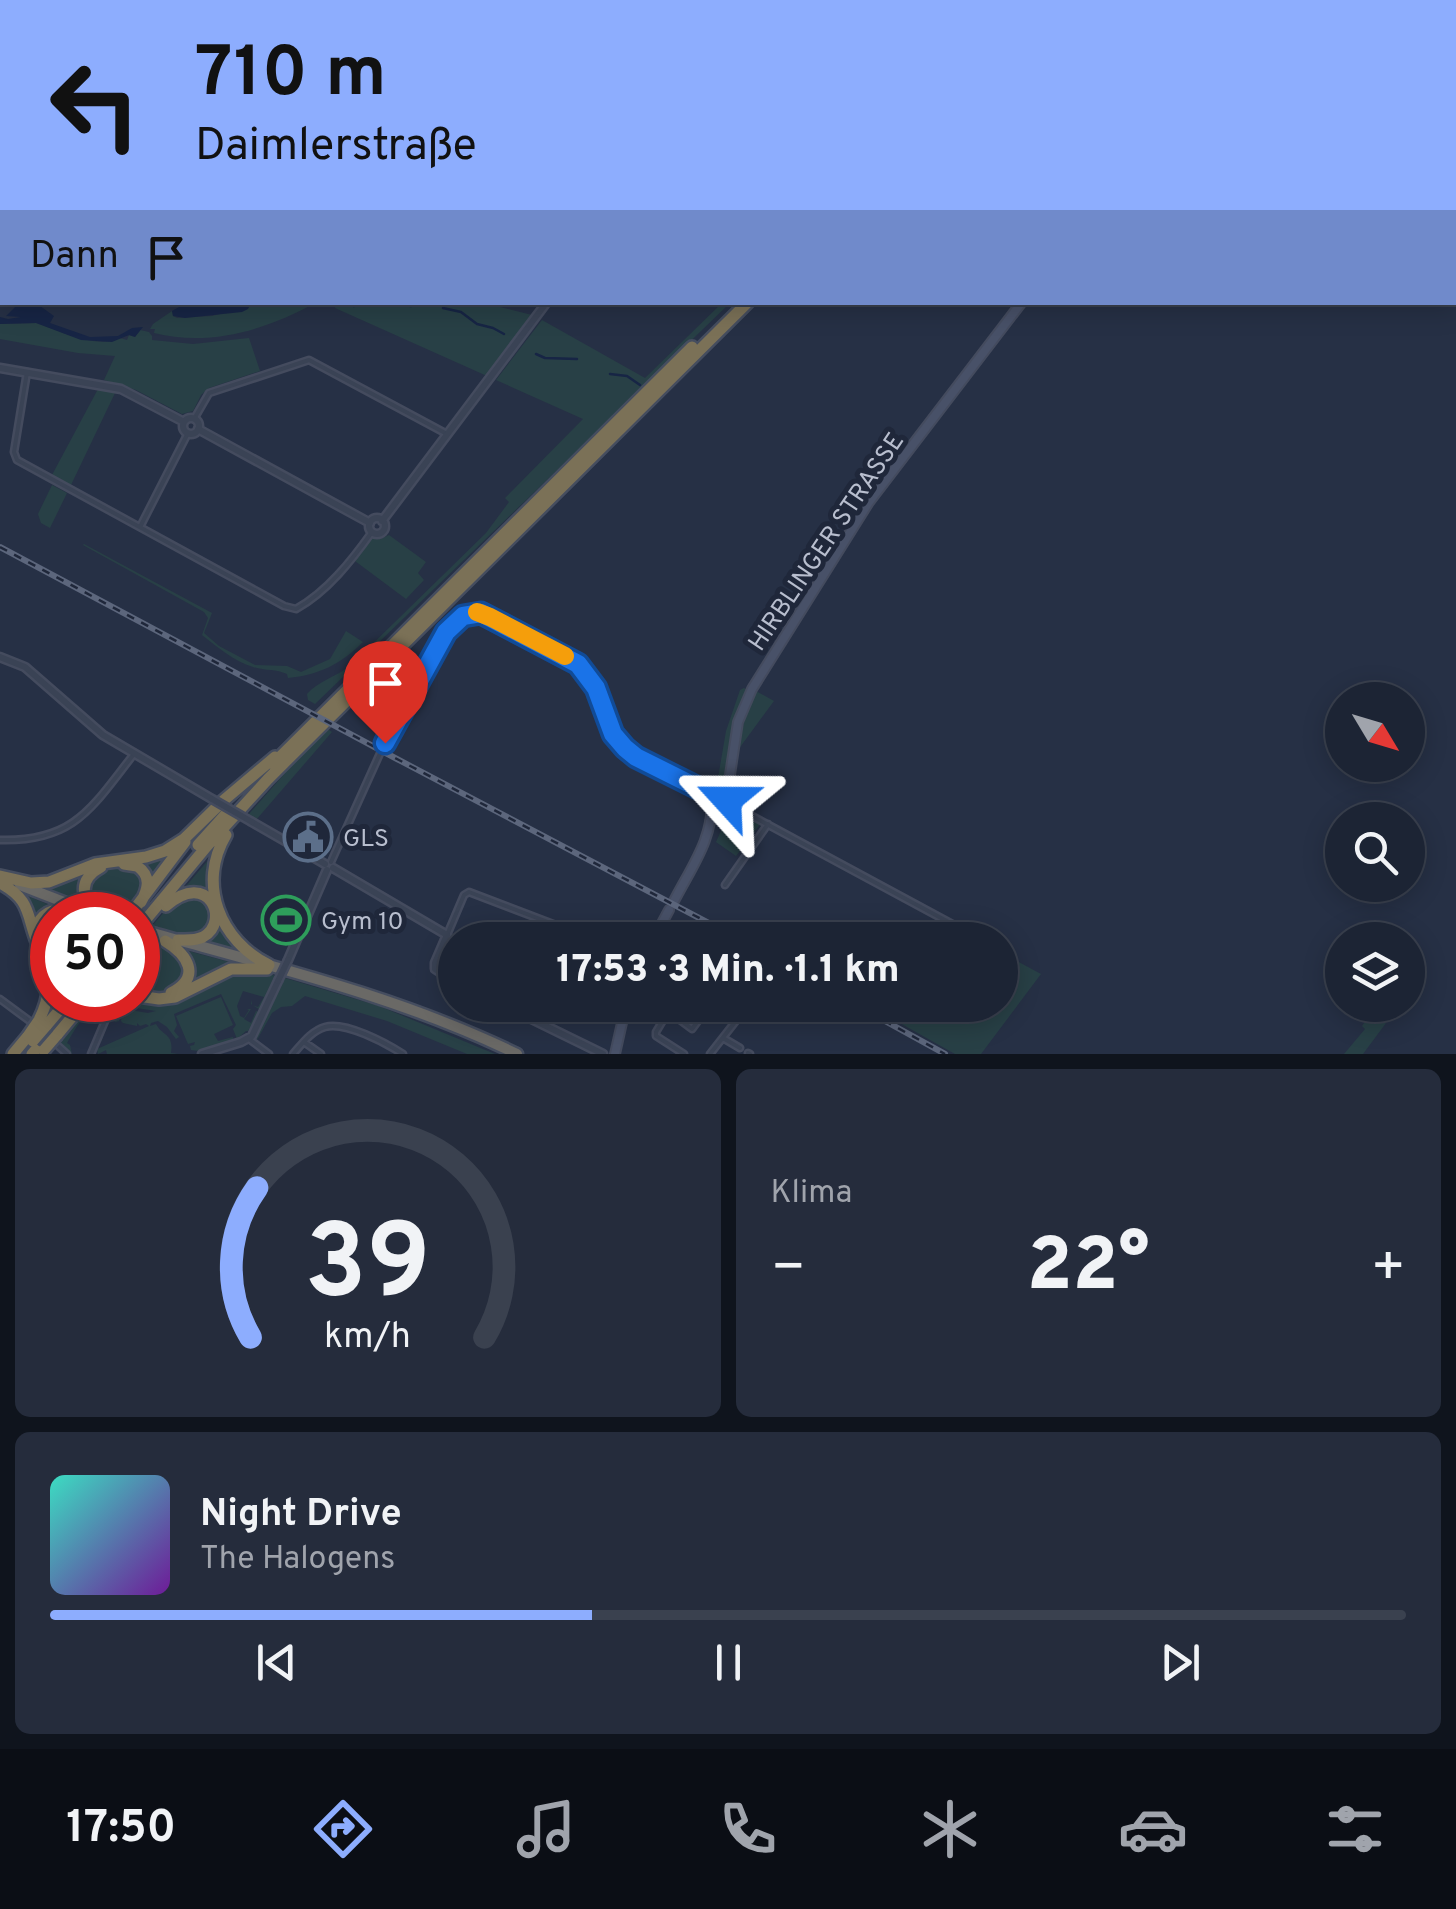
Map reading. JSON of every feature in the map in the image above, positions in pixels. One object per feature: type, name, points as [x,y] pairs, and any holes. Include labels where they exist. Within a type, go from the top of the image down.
[{"type":"highway","points":[[156,892],[290,746],[734,305]]},
{"type":"highway","points":[[160,906],[220,832],[316,731],[745,305]]},
{"type":"highway","points":[[160,912],[295,760],[316,731]]},
{"type":"highway","points":[[0,880],[57,880],[95,864],[157,854],[193,831],[290,746]]},
{"type":"highway","points":[[147,892],[193,831]]},
{"type":"highway","points":[[226,836],[212,869],[214,894],[235,940],[248,953],[268,967],[376,1001],[503,1054]]},
{"type":"highway","points":[[85,892],[90,875],[104,866],[126,864],[142,869],[148,883],[144,892]]},
{"type":"highway","points":[[0,880],[30,893]]},
{"type":"highway","points":[[0,880],[34,892]]},
{"type":"highway","points":[[0,880],[27,906],[45,960],[49,988],[42,1037],[22,1054]]},
{"type":"highway","points":[[163,938],[195,940],[207,934],[214,923],[214,908],[206,897],[193,892],[182,894],[166,906]]},
{"type":"highway","points":[[160,937],[378,996],[530,1054]]},
{"type":"highway","points":[[160,994],[171,993],[188,976],[187,960],[163,938]]},
{"type":"highway","points":[[160,999],[176,997],[231,969],[268,967]]},
{"type":"highway","points":[[468,1031],[517,1054]]},
{"type":"highway","points":[[13,1054],[42,1037]]},
{"type":"main road","name":"HIRBLINGER STRASSE","points":[[674,901],[703,850],[710,820],[731,769],[743,708],[774,652],[869,502],[1020,305]]},
{"type":"main road","points":[[663,922],[669,910]]},
{"type":"main road","points":[[615,1054],[622,1022]]},
{"type":"street","points":[[382,521],[545,305]]},
{"type":"street","points":[[184,422],[194,418],[209,393],[309,360],[447,434]]},
{"type":"street","points":[[0,368],[121,389],[184,422]]},
{"type":"street","points":[[27,372],[14,452],[17,460],[284,606],[296,609],[305,604],[344,568],[372,532]]},
{"type":"street","points":[[188,433],[198,429],[194,418]]},
{"type":"street","points":[[184,422],[188,433]]},
{"type":"street","points":[[198,429],[370,523],[372,532]]},
{"type":"street","points":[[140,527],[188,433]]},
{"type":"street","points":[[370,523],[375,519],[382,521]]},
{"type":"street","points":[[372,532],[382,532],[382,521]]},
{"type":"street","points":[[202,1054],[248,1038],[258,1025],[382,749],[451,625],[470,613],[490,617],[578,664],[596,688],[610,727],[636,757],[949,922]]},
{"type":"street","points":[[0,657],[26,668],[93,728],[134,754],[438,930]]},
{"type":"street","points":[[0,840],[25,840],[58,832],[87,811],[134,754]]},
{"type":"street","points":[[725,885],[768,824]]},
{"type":"street","points":[[453,922],[466,893],[548,922]]},
{"type":"street","points":[[0,999],[42,1037],[68,1054]]},
{"type":"street","points":[[92,1054],[105,1022]]},
{"type":"street","points":[[538,1022],[604,1054]]},
{"type":"street","points":[[663,1022],[656,1036],[684,1054]]},
{"type":"street","points":[[710,1054],[735,1022]]},
{"type":"street","points":[[293,1054],[318,1030],[330,1026],[353,1030],[403,1054]]},
{"type":"street","points":[[248,1038],[269,1054]]},
{"type":"street","points":[[723,1038],[740,1048]]},
{"type":"street","points":[[304,1042],[321,1054]]},
{"type":"green space","points":[[311,305],[257,328],[217,337],[175,337],[150,329],[172,311],[177,318],[212,316],[250,306]]},
{"type":"green space","points":[[492,305],[533,317],[487,376],[335,308]]},
{"type":"green space","points":[[720,305],[728,305],[315,704],[308,700],[311,690],[350,666],[486,533],[509,502],[505,498],[583,419],[496,380],[542,320],[645,378]]},
{"type":"green space","points":[[36,323],[101,342],[127,340],[140,330],[149,332],[152,340],[193,344],[249,338],[260,371],[209,388],[193,411],[182,414],[136,390],[104,380],[115,356],[0,339],[0,324]]},
{"type":"green space","points":[[98,389],[115,393],[71,485],[52,475]]},
{"type":"green space","points":[[52,485],[67,493],[50,528],[41,523],[38,514]]},
{"type":"green space","points":[[389,535],[426,562],[418,573],[424,580],[406,599],[355,561],[372,539]]},
{"type":"green space","points":[[84,544],[212,613],[204,633],[219,646],[255,665],[287,666],[301,672],[330,659],[346,631],[363,642],[338,662],[310,674],[288,678],[283,672],[253,667],[232,657],[202,635],[208,618],[204,612]]},
{"type":"green space","points":[[744,688],[748,690],[726,779],[721,785],[705,786],[718,778],[726,731]]},
{"type":"green space","points":[[756,691],[774,701],[738,750],[745,718]]},
{"type":"green space","points":[[328,729],[332,732],[256,820],[248,815],[301,755]]},
{"type":"green space","points":[[731,808],[761,823],[736,856],[716,842]]},
{"type":"green space","points":[[179,844],[143,892],[51,892],[32,885]]},
{"type":"green space","points":[[215,852],[216,905],[255,959],[192,941],[208,936],[215,905],[181,892]]},
{"type":"green space","points":[[18,892],[30,897],[30,927]]},
{"type":"green space","points":[[191,892],[214,910],[207,932],[185,937],[160,929],[160,917],[177,897]]},
{"type":"green space","points":[[160,946],[179,953],[185,978],[163,992]]},
{"type":"green space","points":[[181,949],[245,966],[185,985]]},
{"type":"green space","points":[[1018,962],[1041,974],[1018,1005]]},
{"type":"green space","points":[[251,970],[277,976],[262,1011],[253,1005],[258,1007],[264,997],[243,991],[237,1006],[240,1016],[244,1018],[247,1009],[251,1009],[244,1019],[251,1023],[256,1011],[260,1013],[237,1039],[233,1029],[236,1025],[221,994],[174,1014],[174,1031],[179,1037],[176,1039],[160,1022],[160,997],[221,974]]},
{"type":"green space","points":[[285,978],[379,1006],[495,1054],[467,1054],[387,1021],[305,996],[272,1013],[257,1040]]},
{"type":"green space","points":[[221,997],[233,1025],[214,1034],[218,1041],[233,1040],[191,1050],[195,1042],[188,1044],[176,1016]]},
{"type":"green space","points":[[73,1022],[80,1022],[67,1043],[72,1054],[57,1042]]},
{"type":"green space","points":[[154,1022],[150,1026],[156,1024],[169,1038],[171,1053],[178,1054],[107,1054],[106,1050],[98,1054],[97,1049],[149,1026],[123,1023]]},
{"type":"green space","points":[[898,1022],[1005,1022],[981,1054],[955,1054]]},
{"type":"green space","points":[[1365,1022],[1386,1023],[1363,1054],[1344,1054],[1365,1029]]},
{"type":"water","points":[[17,305],[39,305],[54,316],[50,323],[90,337],[118,336],[143,327],[135,337],[129,335],[112,342],[81,340],[36,323],[0,324],[0,317],[21,317],[6,316]]},
{"type":"water","points":[[182,305],[250,305],[242,312],[185,318],[173,316],[172,311]]},
{"type":"waterway","points":[[405,305],[411,306]]},
{"type":"waterway","points":[[443,308],[461,312],[477,324],[504,334]]},
{"type":"waterway","points":[[536,354],[577,359]]},
{"type":"waterway","points":[[610,374],[627,376],[640,385]]},
{"type":"railway","points":[[0,547],[707,922]]},
{"type":"railway","points":[[887,1022],[945,1054]]},
{"type":"slow traffic","points":[[477,612],[565,656]]},
{"type":"place","name":"GLS","points":[[308,837]]},
{"type":"place","name":"Gym 10","points":[[286,920]]},
{"type":"route","points":[[385,743],[446,632],[463,616],[481,613],[578,664],[596,688],[613,734],[636,757],[700,789],[723,792],[727,800]]}]
